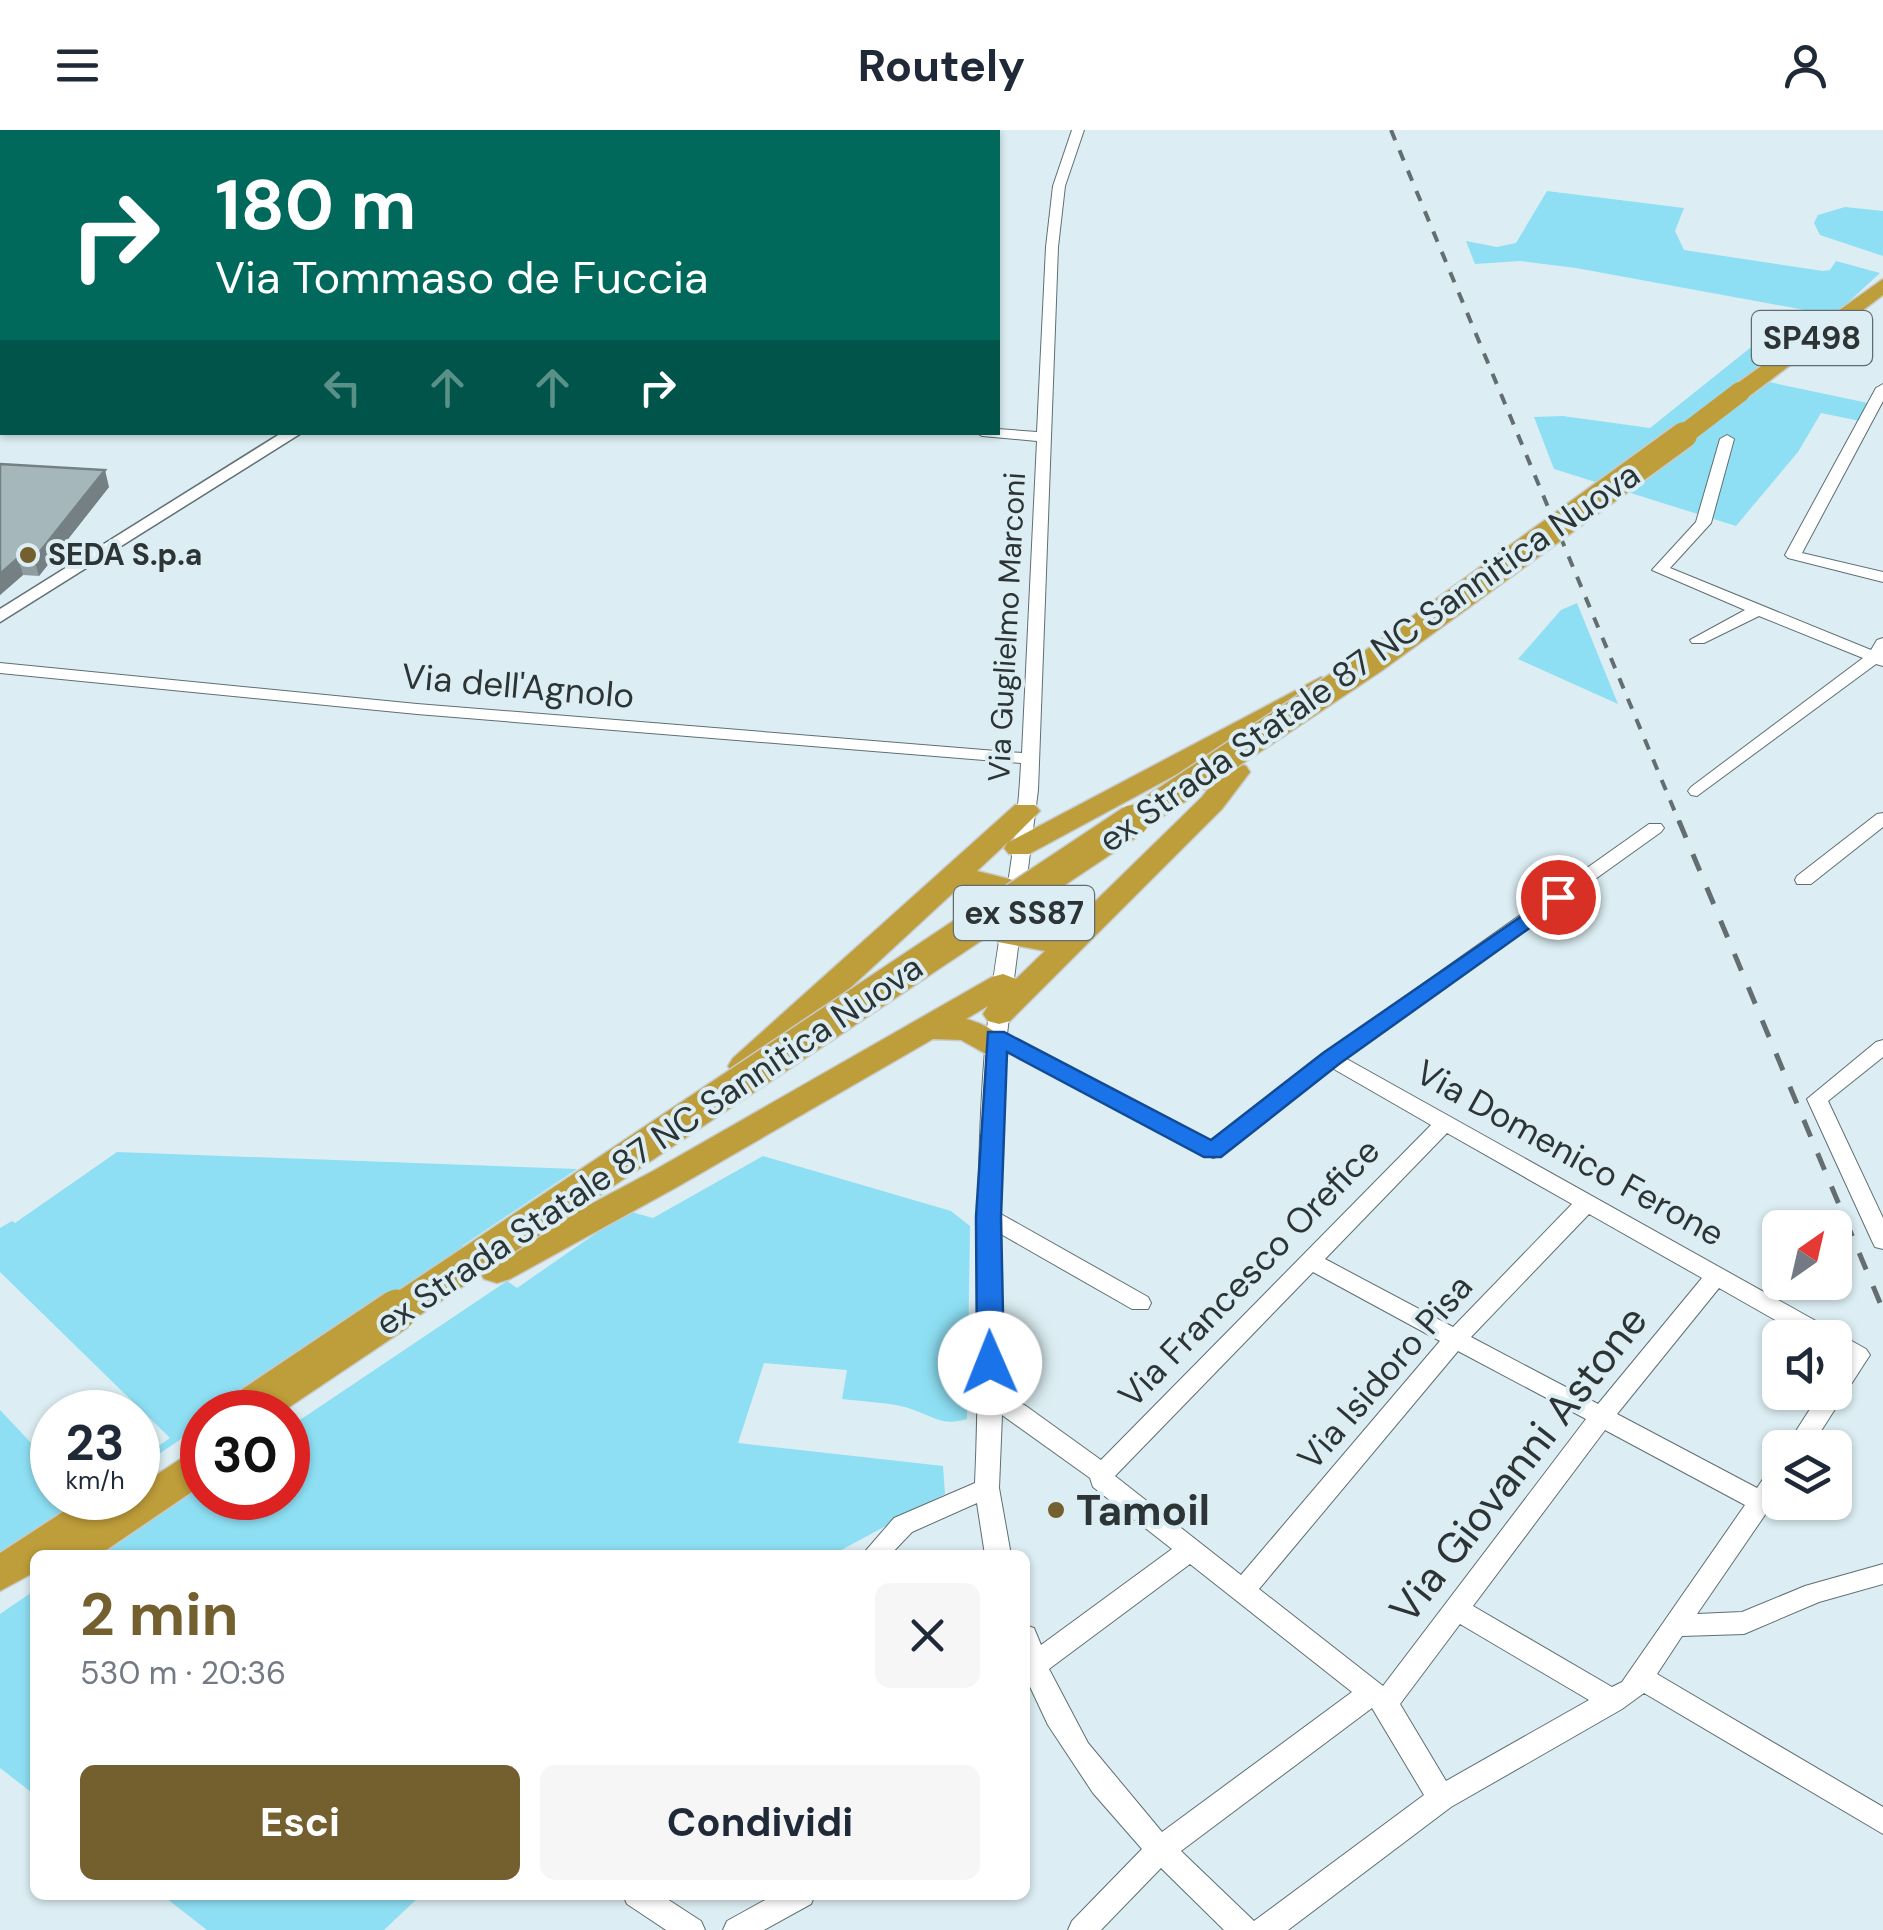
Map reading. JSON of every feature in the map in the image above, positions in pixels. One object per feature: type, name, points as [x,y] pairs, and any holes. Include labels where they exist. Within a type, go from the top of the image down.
[{"type":"highway","name":"ex Strada Statale 87 NC Sannitica Nuova","points":[[310,1393],[1517,580],[1883,285]]},
{"type":"highway","name":"ex Strada Statale 87 NC Sannitica Nuova","points":[[278,1390],[1378,657],[1883,300]]},
{"type":"highway","points":[[1019,848],[1378,657]]},
{"type":"highway","points":[[927,1028],[968,1030],[998,1021],[1212,803],[1236,772]]},
{"type":"highway","points":[[607,1173],[680,1110],[748,1063],[947,884],[1027,801],[1068,810],[1103,803]]},
{"type":"highway","points":[[947,884],[985,879],[1014,888]]},
{"type":"highway","points":[[1009,942],[1064,941],[1086,929]]},
{"type":"highway","points":[[497,1270],[927,1028],[998,1021]]},
{"type":"highway","points":[[74,1550],[180,1480]]},
{"type":"highway","points":[[37,1550],[82,1520]]},
{"type":"highway","points":[[0,1574],[30,1554]]},
{"type":"highway","points":[[0,1599],[30,1579]]},
{"type":"street","name":"Via Guglielmo Marconi","points":[[997,1550],[988,1488],[988,1217],[998,1021],[1031,758],[1052,247],[1059,186],[1078,130]]},
{"type":"street","points":[[1883,388],[1869,429],[1794,555],[1883,577]]},
{"type":"street","points":[[1000,433],[1044,437]]},
{"type":"street","points":[[0,616],[290,435]]},
{"type":"street","points":[[1727,439],[1703,523],[1660,570],[1756,611],[1880,654]]},
{"type":"street","points":[[1698,640],[1756,611]]},
{"type":"street","points":[[1697,791],[1880,654]]},
{"type":"street","name":"Via dell'Agnolo","points":[[0,668],[418,709],[1031,758]]},
{"type":"street","points":[[1804,880],[1883,818]]},
{"type":"street","points":[[998,1021],[1213,1151],[1331,1059],[1656,828]]},
{"type":"street","points":[[1881,1227],[1817,1098],[1883,1047]]},
{"type":"street","name":"Via Domenico Ferone","points":[[1331,1059],[1795,1320]]},
{"type":"street","name":"Via Francesco Orefice","points":[[1102,1474],[1446,1122]]},
{"type":"street","name":"Via Isidoro Pisa","points":[[1242,1592],[1454,1340],[1586,1204]]},
{"type":"street","points":[[988,1217],[1140,1303]]},
{"type":"street","points":[[1265,1930],[1441,1798],[1631,1690],[1762,1502],[1310,1261]]},
{"type":"street","name":"Via Giovanni Astone","points":[[1082,1930],[1159,1851],[1378,1699],[1456,1608],[1602,1416],[1716,1276]]},
{"type":"street","points":[[991,1399],[1018,1412],[1102,1474],[1102,1480],[1378,1699],[1441,1798]]},
{"type":"street","points":[[880,1550],[903,1525],[988,1488]]},
{"type":"street","points":[[1190,1550],[1033,1678],[1091,1765],[1159,1851],[1244,1930]]},
{"type":"street","points":[[1676,1626],[1744,1623],[1824,1589],[1883,1574]]},
{"type":"street","points":[[1456,1608],[1612,1701]]},
{"type":"street","points":[[1640,1676],[1883,1822]]},
{"type":"street","points":[[645,1900],[691,1930]]},
{"type":"street","points":[[737,1930],[793,1900]]},
{"type":"shaded area","points":[[1547,191],[1684,208],[1675,231],[1684,250],[1823,271],[1830,270],[1836,261],[1880,273],[1842,308],[1750,378],[1868,403],[1860,421],[1821,413],[1798,452],[1736,526],[1554,469],[1534,417],[1563,416],[1650,428],[1755,344],[1785,337],[1821,313],[1576,268],[1520,261],[1475,264],[1466,241],[1497,247],[1516,243]]},
{"type":"shaded area","points":[[1845,207],[1883,211],[1883,256],[1820,235],[1814,223],[1818,215]]},
{"type":"shaded area","points":[[1577,603],[1618,704],[1518,659],[1561,610]]},
{"type":"shaded area","points":[[117,1152],[577,1169],[462,1246],[467,1251],[255,1390],[180,1390],[180,1440],[160,1453],[160,1445],[170,1438],[160,1428],[160,1390],[121,1390],[0,1272],[0,1228],[15,1223]]},
{"type":"shaded area","points":[[763,1156],[951,1211],[970,1226],[967,1419],[945,1421],[897,1405],[842,1399],[847,1370],[764,1363],[738,1443],[943,1466],[945,1494],[841,1550],[94,1550],[139,1520],[160,1520],[160,1505],[180,1492],[180,1520],[310,1520],[310,1413],[507,1281],[517,1288],[628,1211],[653,1218]]},
{"type":"shaded area","points":[[0,1410],[30,1442],[30,1520],[59,1520],[0,1559]]},
{"type":"shaded area","points":[[30,1593],[30,1791],[0,1768],[0,1614]]},
{"type":"shaded area","points":[[168,1900],[416,1900],[384,1930],[207,1930]]},
{"type":"building","name":"SEDA S.p.a","points":[[0,464],[105,470],[34,559],[18,558],[0,574]]},
{"type":"railway","points":[[1391,130],[1680,824]]},
{"type":"railway","points":[[1679,821],[1883,1310]]},
{"type":"place","name":"SEDA S.p.a","points":[[28,555]]},
{"type":"place","name":"Tamoil","points":[[1056,1510]]},
{"type":"route","points":[[990,1363],[988,1217],[996,1037],[1213,1151],[1331,1059],[1558,897]]}]
